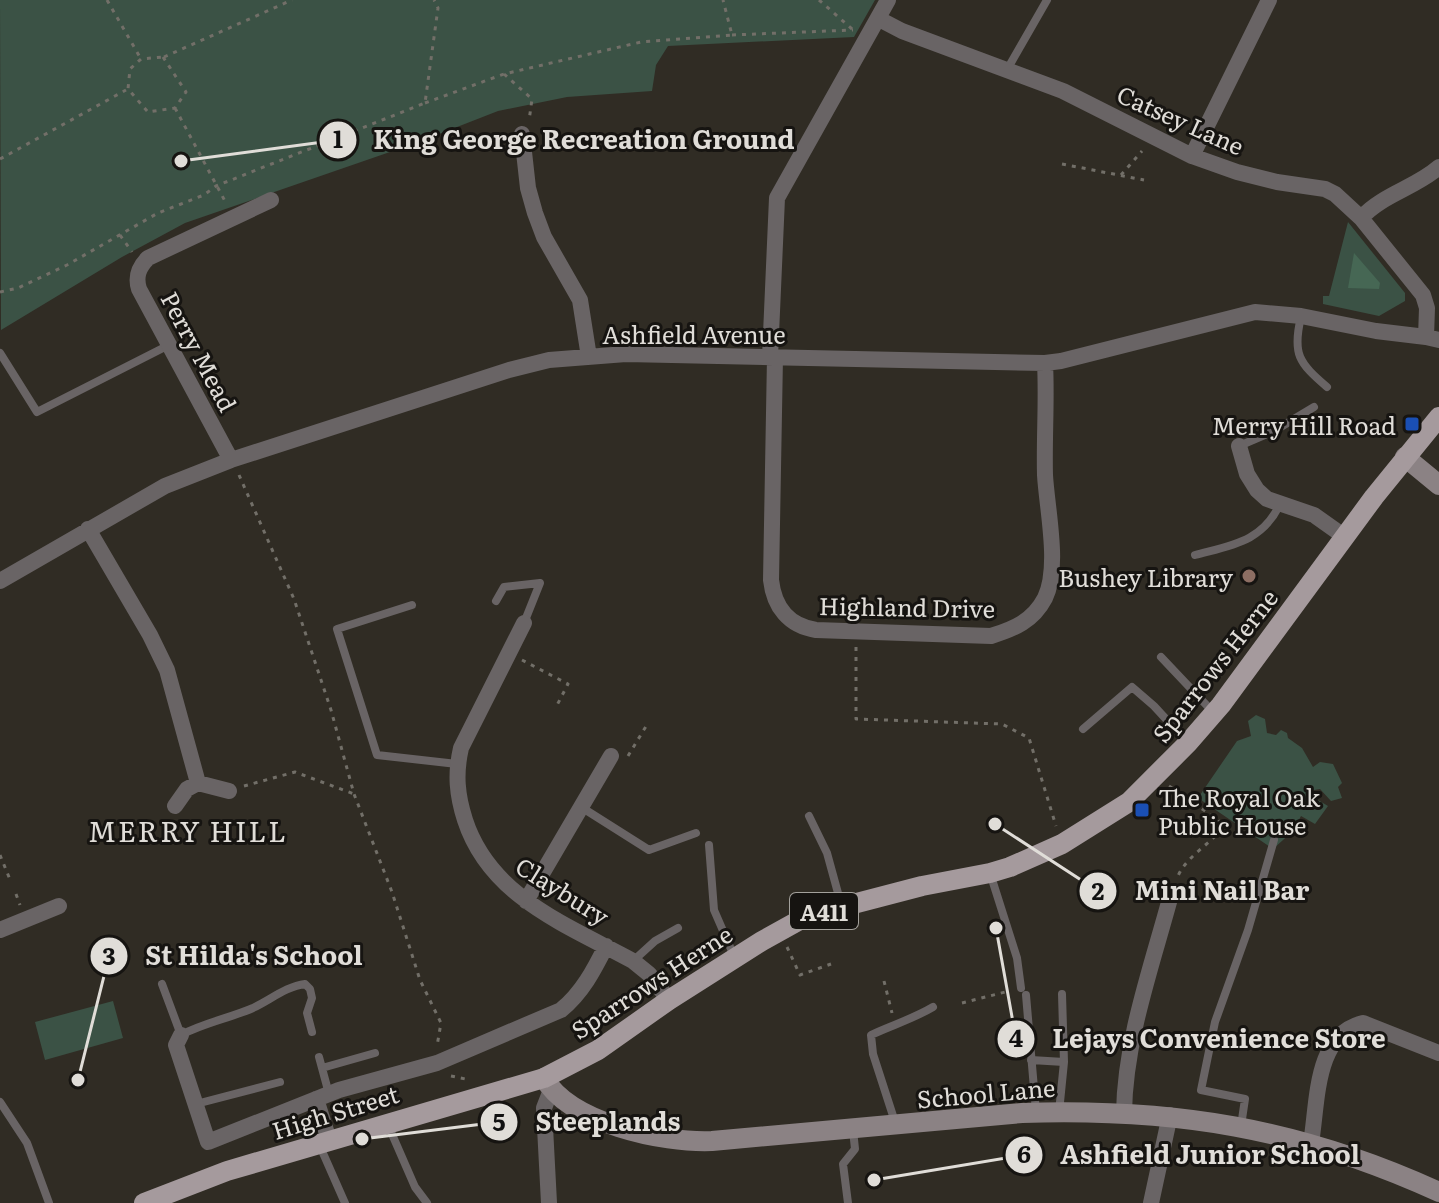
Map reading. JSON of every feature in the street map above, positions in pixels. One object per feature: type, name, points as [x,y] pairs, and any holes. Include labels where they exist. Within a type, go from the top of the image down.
[{"type":"main road","name":"Sparrows Herne","points":[[547,1084],[669,1000],[807,916],[841,905],[990,873],[1062,844],[1129,802],[1158,776],[1214,713],[1405,457],[1439,417]]},
{"type":"main road","name":"High Street","points":[[144,1203],[183,1196],[227,1171],[386,1123],[547,1084]]},
{"type":"street","name":"Highland Drive","points":[[888,0],[879,19],[860,34],[777,198],[772,592],[784,615],[806,629],[991,636],[1014,629],[1036,613],[1050,582],[1051,566],[1045,473],[1045,363]]},
{"type":"street","points":[[1192,156],[1269,0]]},
{"type":"street","name":"Catsey Lane","points":[[879,19],[902,31],[1063,91],[1192,156],[1237,172],[1325,189],[1335,194],[1361,218],[1423,295],[1432,339]]},
{"type":"street","points":[[522,134],[528,188],[535,213],[544,237],[580,300],[589,357]]},
{"type":"street","points":[[1361,218],[1380,200],[1438,169]]},
{"type":"street","name":"Perry Mead","points":[[231,460],[139,289],[137,276],[148,258],[271,200]]},
{"type":"street","name":"Ashfield Avenue","points":[[0,581],[165,486],[231,460],[509,370],[549,360],[641,354],[1045,363],[1255,312],[1301,316],[1432,339]]},
{"type":"street","points":[[1239,446],[1247,474],[1267,499],[1314,515],[1345,537]]},
{"type":"street","points":[[1405,457],[1439,485]]},
{"type":"street","points":[[88,529],[167,670],[198,783]]},
{"type":"street","name":"Claybury","points":[[524,623],[461,748],[457,764],[458,796],[474,846],[504,885],[526,901],[633,961],[649,974],[669,1000]]},
{"type":"street","points":[[526,901],[611,756]]},
{"type":"street","points":[[175,806],[187,789],[198,783],[229,791]]},
{"type":"street","points":[[1124,1113],[1129,1053],[1172,891]]},
{"type":"street","points":[[0,930],[59,906]]},
{"type":"street","points":[[181,1035],[176,1045],[208,1142],[322,1096],[437,1063],[561,1010],[574,1000],[606,946]]},
{"type":"street","points":[[1311,1143],[1322,1069],[1331,1046],[1343,1029],[1363,1023],[1439,1053]]},
{"type":"street","points":[[547,1084],[544,1108],[549,1203]]},
{"type":"street","name":"School Lane","points":[[547,1084],[585,1112],[621,1129],[665,1140],[712,1141],[1036,1113],[1170,1115],[1311,1143],[1381,1166],[1439,1192]]},
{"type":"street","points":[[322,1096],[324,1142]]},
{"type":"street","points":[[1151,1203],[1170,1115]]},
{"type":"lane","points":[[1008,68],[1047,0]]},
{"type":"lane","points":[[1301,316],[1296,349],[1308,371],[1327,387]]},
{"type":"lane","points":[[0,353],[37,412],[169,345]]},
{"type":"lane","points":[[1239,446],[1274,431],[1314,407]]},
{"type":"lane","points":[[1195,555],[1236,544],[1261,532],[1273,520],[1280,504]]},
{"type":"lane","points":[[496,601],[504,587],[540,583],[524,623]]},
{"type":"lane","points":[[412,605],[337,629],[377,755],[457,764]]},
{"type":"lane","points":[[1161,657],[1214,713]]},
{"type":"lane","points":[[1083,729],[1132,687],[1188,743]]},
{"type":"lane","points":[[581,807],[649,850],[696,833]]},
{"type":"lane","points":[[809,816],[827,853],[841,905]]},
{"type":"lane","points":[[1241,1127],[1245,1099],[1201,1090],[1215,1022],[1248,930],[1274,840]]},
{"type":"lane","points":[[709,845],[714,910],[735,958]]},
{"type":"lane","points":[[990,873],[1017,958],[1024,991],[1036,1113]]},
{"type":"lane","points":[[633,961],[655,941],[678,928]]},
{"type":"lane","points":[[162,984],[181,1035],[250,1009],[294,985],[305,984],[312,998],[307,1013],[312,1032]]},
{"type":"lane","points":[[1059,1112],[1064,1062],[1062,994]]},
{"type":"lane","points":[[896,1126],[873,1054],[871,1035],[894,1024],[907,1022],[933,1007]]},
{"type":"lane","points":[[322,1068],[375,1053]]},
{"type":"lane","points":[[319,1057],[322,1096]]},
{"type":"lane","points":[[1031,1060],[1064,1062]]},
{"type":"lane","points":[[196,1104],[280,1082]]},
{"type":"lane","points":[[0,1102],[27,1143],[49,1203]]},
{"type":"lane","points":[[386,1123],[415,1187],[427,1203]]},
{"type":"lane","points":[[848,1203],[843,1164],[855,1149],[853,1130]]},
{"type":"lane","points":[[324,1142],[345,1203]]},
{"type":"path","points":[[107,0],[141,59]]},
{"type":"path","points":[[163,57],[186,92],[175,108],[148,112],[128,89],[130,69],[141,59],[163,57],[292,0]]},
{"type":"path","points":[[425,103],[438,8],[434,0]]},
{"type":"path","points":[[723,0],[732,35]]},
{"type":"path","points":[[819,0],[860,34]]},
{"type":"path","points":[[0,292],[18,288],[67,265],[166,209],[204,195],[216,186],[504,74],[641,42],[732,35],[860,34]]},
{"type":"path","points":[[504,74],[532,99],[532,116],[522,134]]},
{"type":"path","points":[[0,159],[128,89]]},
{"type":"path","points":[[175,108],[216,186]]},
{"type":"path","points":[[1121,175],[1154,137]]},
{"type":"path","points":[[1062,164],[1144,180]]},
{"type":"path","points":[[231,460],[294,599],[331,710],[354,794],[392,892],[420,980],[441,1023],[437,1047],[441,1075],[470,1078],[471,1083]]},
{"type":"path","points":[[857,632],[856,719],[1002,724],[1029,738],[1062,844]]},
{"type":"path","points":[[509,653],[568,684],[555,709]]},
{"type":"path","points":[[611,756],[620,761],[627,758],[648,723]]},
{"type":"path","points":[[229,791],[295,772],[354,794]]},
{"type":"path","points":[[1158,776],[1174,791],[1218,820],[1223,828],[1210,844],[1182,867],[1172,891]]},
{"type":"path","points":[[0,855],[11,882]]},
{"type":"path","points":[[779,931],[800,975],[831,964]]},
{"type":"path","points":[[884,981],[894,1024]]},
{"type":"path","points":[[962,1003],[1024,991]]},
{"type":"green space","points":[[0,0],[875,0],[854,37],[668,46],[656,65],[652,91],[567,97],[498,111],[416,143],[185,223],[1,330]]},
{"type":"green space","points":[[1348,222],[1405,293],[1405,301],[1379,316],[1323,304],[1323,296],[1329,296]]},
{"type":"green space","points":[[1354,253],[1380,283],[1379,289],[1348,288]]},
{"type":"green space","points":[[1256,715],[1265,719],[1267,733],[1276,735],[1281,730],[1287,733],[1288,738],[1302,748],[1313,767],[1320,762],[1333,764],[1342,783],[1338,787],[1342,798],[1331,801],[1320,789],[1314,790],[1313,797],[1328,806],[1315,824],[1301,816],[1293,831],[1273,849],[1198,798],[1237,741],[1251,736],[1248,721]]},
{"type":"green space","points":[[113,1001],[123,1038],[45,1060],[35,1022]]},
{"type":"place","name":"King George Recreation Ground","points":[[181,161]]},
{"type":"place","name":"Merry Hill Road","points":[[1412,424]]},
{"type":"place","name":"Bushey Library","points":[[1249,576]]},
{"type":"place","name":"The Royal Oak Public House","points":[[1142,810]]},
{"type":"place","name":"Mini Nail Bar","points":[[995,824]]},
{"type":"place","name":"Lejays Convenience Store","points":[[996,928]]},
{"type":"place","name":"St Hilda's School","points":[[78,1080]]},
{"type":"place","name":"Steeplands","points":[[362,1139]]},
{"type":"place","name":"Ashfield Junior School","points":[[874,1180]]},
{"type":"district","name":"MERRY HILL","points":[[188,830]]}]
